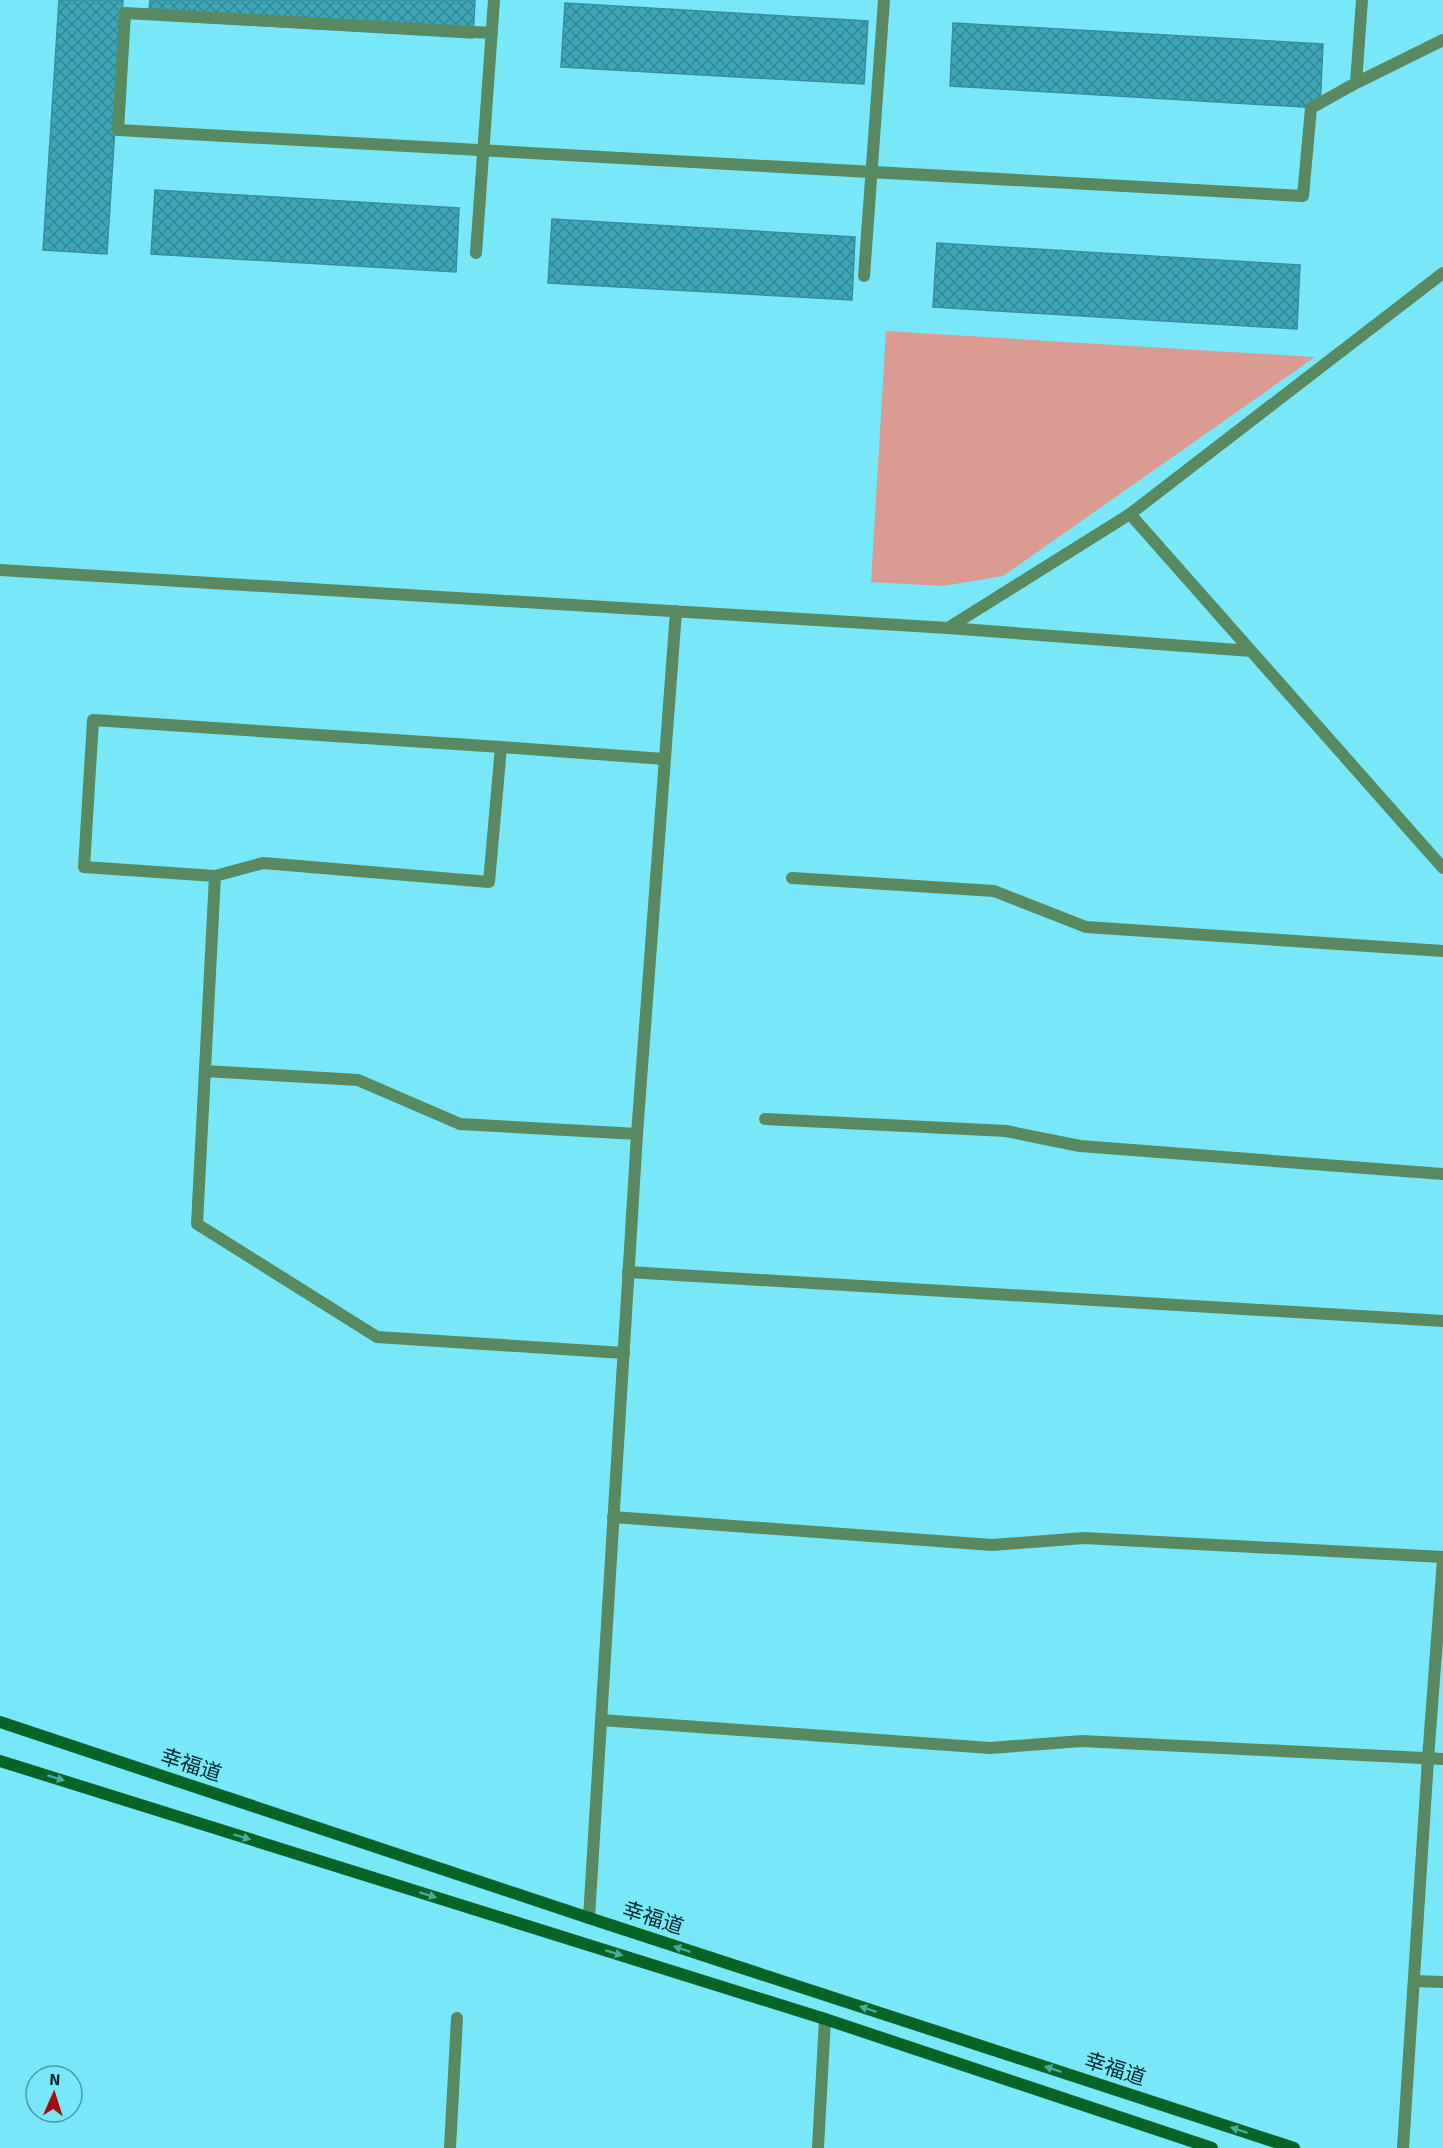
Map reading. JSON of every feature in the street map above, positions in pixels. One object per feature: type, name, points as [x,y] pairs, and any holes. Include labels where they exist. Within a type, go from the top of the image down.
[{"type":"main road","name":"幸福道","points":[[0,1722],[589,1918],[1294,2148]]},
{"type":"main road","points":[[0,1761],[825,2019],[1212,2148]]},
{"type":"street","points":[[476,253],[494,0]]},
{"type":"street","points":[[864,276],[884,0]]},
{"type":"street","points":[[1356,83],[1362,0]]},
{"type":"street","points":[[492,33],[125,13],[118,130],[1303,196],[1311,108],[1443,40]]},
{"type":"street","points":[[948,628],[1130,514],[1443,273]]},
{"type":"street","points":[[1130,514],[1443,868]]},
{"type":"street","points":[[0,570],[948,628],[1251,651]]},
{"type":"street","points":[[589,1918],[637,1134],[676,611]]},
{"type":"street","points":[[501,747],[489,882],[263,863],[215,876],[84,867],[93,720],[501,747],[664,759]]},
{"type":"street","points":[[215,876],[198,1224],[377,1337],[624,1353]]},
{"type":"street","points":[[792,878],[994,891],[1086,927],[1443,951]]},
{"type":"street","points":[[205,1071],[358,1080],[460,1124],[637,1134]]},
{"type":"street","points":[[765,1119],[1006,1131],[1080,1146],[1443,1174]]},
{"type":"street","points":[[628,1272],[1443,1321]]},
{"type":"street","points":[[613,1517],[992,1545],[1084,1538],[1443,1559],[1403,2148]]},
{"type":"street","points":[[601,1720],[990,1748],[1082,1740],[1443,1759]]},
{"type":"street","points":[[1414,1981],[1443,1982]]},
{"type":"street","points":[[450,2148],[457,2018]]},
{"type":"street","points":[[818,2148],[825,2019]]},
{"type":"shaded area","points":[[886,331],[1315,357],[1003,576],[943,586],[871,582]]},
{"type":"building","points":[[59,0],[123,0],[107,254],[43,250]]},
{"type":"building","points":[[150,0],[475,0],[473,38],[148,19]]},
{"type":"building","points":[[565,3],[868,21],[864,84],[561,67]]},
{"type":"building","points":[[953,23],[1323,44],[1320,108],[950,86]]},
{"type":"building","points":[[155,190],[459,208],[456,272],[151,254]]},
{"type":"building","points":[[552,219],[855,237],[852,300],[548,283]]},
{"type":"building","points":[[937,243],[1300,265],[1297,329],[933,307]]}]
